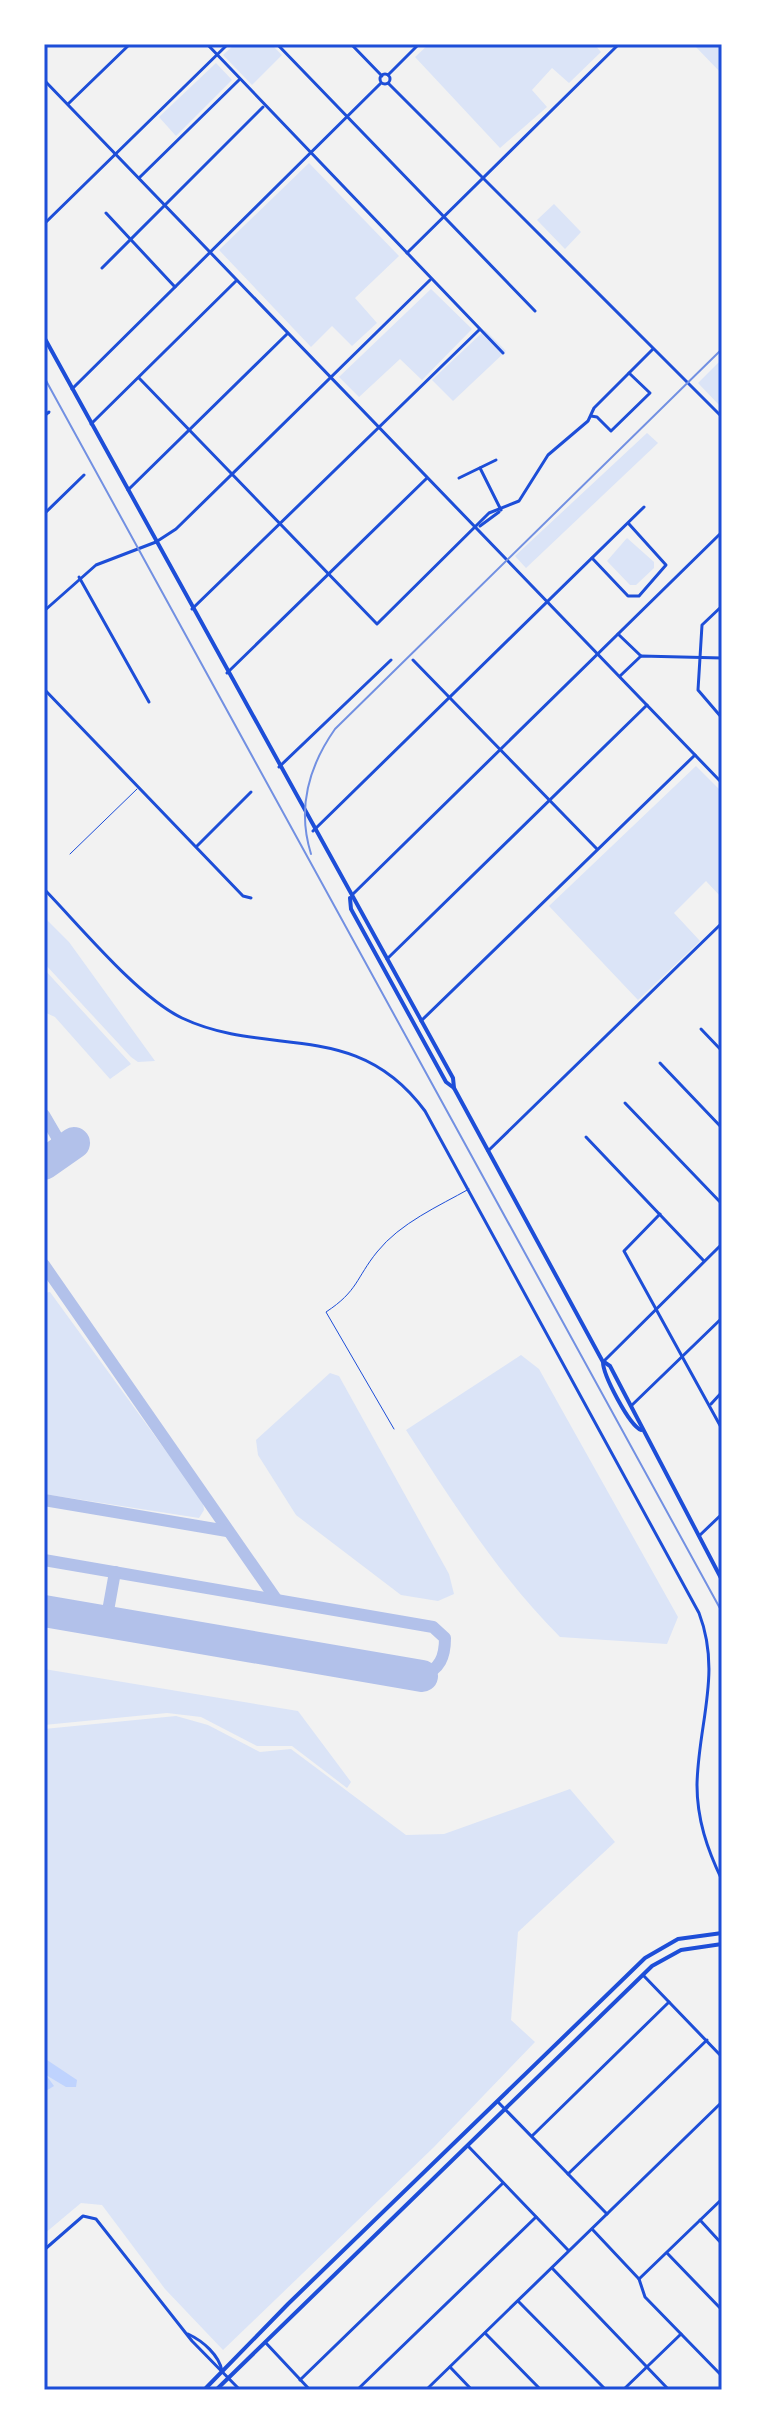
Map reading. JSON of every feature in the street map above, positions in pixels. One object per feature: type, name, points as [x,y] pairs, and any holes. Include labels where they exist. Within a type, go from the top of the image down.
[{"type":"main road","points":[[44,337],[313,831],[453,1078],[454,1088],[603,1362],[603,1369],[634,1427],[641,1430]]},
{"type":"main road","points":[[350,897],[351,909],[446,1082],[454,1088]]},
{"type":"main road","points":[[603,1362],[610,1366],[722,1580]]},
{"type":"main road","points":[[204,2390],[645,1958],[678,1939],[722,1933]]},
{"type":"main road","points":[[216,2390],[643,1975],[668,1955],[722,1944]]},
{"type":"street","points":[[68,104],[130,44]]},
{"type":"street","points":[[207,44],[503,353]]},
{"type":"street","points":[[44,224],[228,44]]},
{"type":"street","points":[[277,44],[535,311]]},
{"type":"street","points":[[351,44],[382,76]]},
{"type":"street","points":[[382,76],[388,75],[419,44]]},
{"type":"street","points":[[407,253],[619,44]]},
{"type":"street","points":[[388,75],[388,83],[481,179],[722,417]]},
{"type":"street","points":[[72,389],[381,83],[382,76]]},
{"type":"street","points":[[44,80],[722,783]]},
{"type":"street","points":[[139,178],[239,80]]},
{"type":"street","points":[[381,83],[388,83]]},
{"type":"street","points":[[102,268],[264,106]]},
{"type":"street","points":[[106,213],[175,287]]},
{"type":"street","points":[[44,611],[96,565],[156,542],[176,529],[431,279]]},
{"type":"street","points":[[91,424],[236,281]]},
{"type":"street","points":[[192,609],[282,525],[480,329]]},
{"type":"street","points":[[128,490],[287,334]]},
{"type":"street","points":[[139,378],[377,624],[489,513],[519,501],[548,455],[591,416],[594,408],[653,349]]},
{"type":"street","points":[[591,416],[597,417],[611,431],[650,393],[629,373]]},
{"type":"street","points":[[44,416],[49,412]]},
{"type":"street","points":[[459,478],[496,460]]},
{"type":"street","points":[[480,468],[501,510]]},
{"type":"street","points":[[44,514],[84,475]]},
{"type":"street","points":[[227,673],[427,478]]},
{"type":"street","points":[[313,831],[644,507]]},
{"type":"street","points":[[592,558],[633,597],[639,596],[666,565],[628,523]]},
{"type":"street","points":[[350,897],[722,532]]},
{"type":"street","points":[[79,577],[149,702]]},
{"type":"street","points":[[722,606],[702,625],[698,655],[698,690],[722,718]]},
{"type":"street","points":[[618,634],[641,656]]},
{"type":"street","points":[[620,676],[641,656],[698,655],[722,658]]},
{"type":"street","points":[[279,767],[391,660]]},
{"type":"street","points":[[413,660],[597,849]]},
{"type":"street","points":[[44,689],[243,896],[251,898]]},
{"type":"street","points":[[387,959],[647,705]]},
{"type":"street","points":[[421,1021],[695,755]]},
{"type":"street","points":[[196,847],[251,792]]},
{"type":"street","points":[[44,889],[150,996],[180,1017],[234,1033],[342,1050],[398,1082],[419,1103],[648,1516],[706,1631],[711,1681],[697,1781],[697,1803],[705,1841],[722,1880]]},
{"type":"street","points":[[488,1151],[722,923]]},
{"type":"street","points":[[701,1029],[722,1051]]},
{"type":"street","points":[[660,1063],[722,1128]]},
{"type":"street","points":[[625,1103],[722,1204]]},
{"type":"street","points":[[586,1137],[704,1261]]},
{"type":"street","points":[[660,1214],[624,1251],[722,1429]]},
{"type":"street","points":[[603,1362],[722,1244]]},
{"type":"street","points":[[631,1406],[722,1318]]},
{"type":"street","points":[[710,1405],[722,1392]]},
{"type":"street","points":[[698,1536],[722,1514]]},
{"type":"street","points":[[643,1975],[722,2057]]},
{"type":"street","points":[[532,2136],[669,2002]]},
{"type":"street","points":[[568,2174],[707,2040]]},
{"type":"street","points":[[497,2101],[607,2214]]},
{"type":"street","points":[[426,2390],[722,2102]]},
{"type":"street","points":[[468,2146],[569,2251]]},
{"type":"street","points":[[300,2380],[503,2183]]},
{"type":"street","points":[[639,2279],[722,2199]]},
{"type":"street","points":[[44,2250],[83,2216],[96,2219],[188,2334],[201,2341],[220,2361],[223,2372],[240,2390]]},
{"type":"street","points":[[357,2390],[536,2217]]},
{"type":"street","points":[[700,2220],[722,2244]]},
{"type":"street","points":[[592,2229],[639,2279],[645,2297],[722,2376]]},
{"type":"street","points":[[667,2253],[722,2310]]},
{"type":"street","points":[[552,2268],[669,2390]]},
{"type":"street","points":[[518,2301],[606,2390]]},
{"type":"street","points":[[485,2333],[541,2390]]},
{"type":"street","points":[[623,2390],[681,2334]]},
{"type":"street","points":[[265,2342],[310,2390]]},
{"type":"street","points":[[450,2367],[472,2390]]},
{"type":"lane","points":[[70,854],[139,788]]},
{"type":"lane","points":[[394,1429],[326,1312],[353,1293],[386,1243],[430,1211],[469,1189]]},
{"type":"shaded area","points":[[235,44],[271,44],[282,55],[252,85],[223,55]]},
{"type":"shaded area","points":[[429,44],[594,44],[601,52],[569,83],[552,68],[532,90],[547,107],[500,148],[415,57]]},
{"type":"shaded area","points":[[693,44],[722,44],[722,74]]},
{"type":"shaded area","points":[[216,63],[232,80],[176,136],[159,117]]},
{"type":"shaded area","points":[[309,163],[399,256],[355,298],[377,323],[352,346],[332,326],[311,347],[219,250]]},
{"type":"shaded area","points":[[554,204],[581,232],[565,249],[537,220]]},
{"type":"shaded area","points":[[431,289],[472,329],[422,380],[400,359],[359,397],[339,377]]},
{"type":"shaded area","points":[[485,330],[506,351],[453,401],[432,380]]},
{"type":"shaded area","points":[[722,359],[722,408],[698,383]]},
{"type":"shaded area","points":[[647,433],[658,443],[526,568],[515,556]]},
{"type":"shaded area","points":[[627,538],[654,562],[654,568],[636,585],[630,585],[607,561]]},
{"type":"shaded area","points":[[696,766],[722,792],[722,898],[706,881],[674,913],[700,941],[638,1000],[549,906]]},
{"type":"shaded area","points":[[44,917],[69,942],[155,1061],[138,1062],[131,1057],[44,963]]},
{"type":"shaded area","points":[[44,969],[131,1064],[110,1079],[55,1017],[44,1012]]},
{"type":"shaded area","points":[[50,1292],[203,1502],[204,1510],[199,1518],[44,1494],[44,1293]]},
{"type":"shaded area","points":[[521,1355],[539,1369],[678,1617],[667,1644],[560,1637],[497,1564],[406,1430]]},
{"type":"shaded area","points":[[330,1373],[339,1376],[449,1574],[454,1594],[438,1601],[401,1595],[296,1515],[258,1455],[256,1440]]},
{"type":"shaded area","points":[[44,1669],[298,1711],[351,1782],[347,1788],[292,1746],[257,1746],[201,1717],[167,1713],[44,1725]]},
{"type":"shaded area","points":[[176,1716],[208,1725],[260,1752],[291,1749],[406,1835],[444,1834],[570,1789],[615,1842],[518,1932],[511,2020],[535,2042],[434,2147],[223,2350],[165,2289],[102,2205],[81,2203],[44,2234],[44,1729]]},
{"type":"water","points":[[44,2058],[77,2080],[76,2087],[66,2087],[46,2075],[54,2086],[44,2092]]},
{"type":"taxiway","points":[[44,1115],[58,1139],[48,1161]]},
{"type":"taxiway","points":[[44,1265],[276,1599]]},
{"type":"taxiway","points":[[44,1500],[227,1531]]},
{"type":"taxiway","points":[[44,1560],[433,1627],[445,1638],[444,1651],[437,1666],[422,1676]]},
{"type":"taxiway","points":[[106,1622],[115,1572]]},
{"type":"runway","points":[[44,1164],[74,1143]]},
{"type":"runway","points":[[44,1611],[422,1676]]},
{"type":"railway","points":[[311,854],[305,821],[308,788],[318,758],[335,729],[722,349]]},
{"type":"railway","points":[[44,377],[722,1612]]}]
